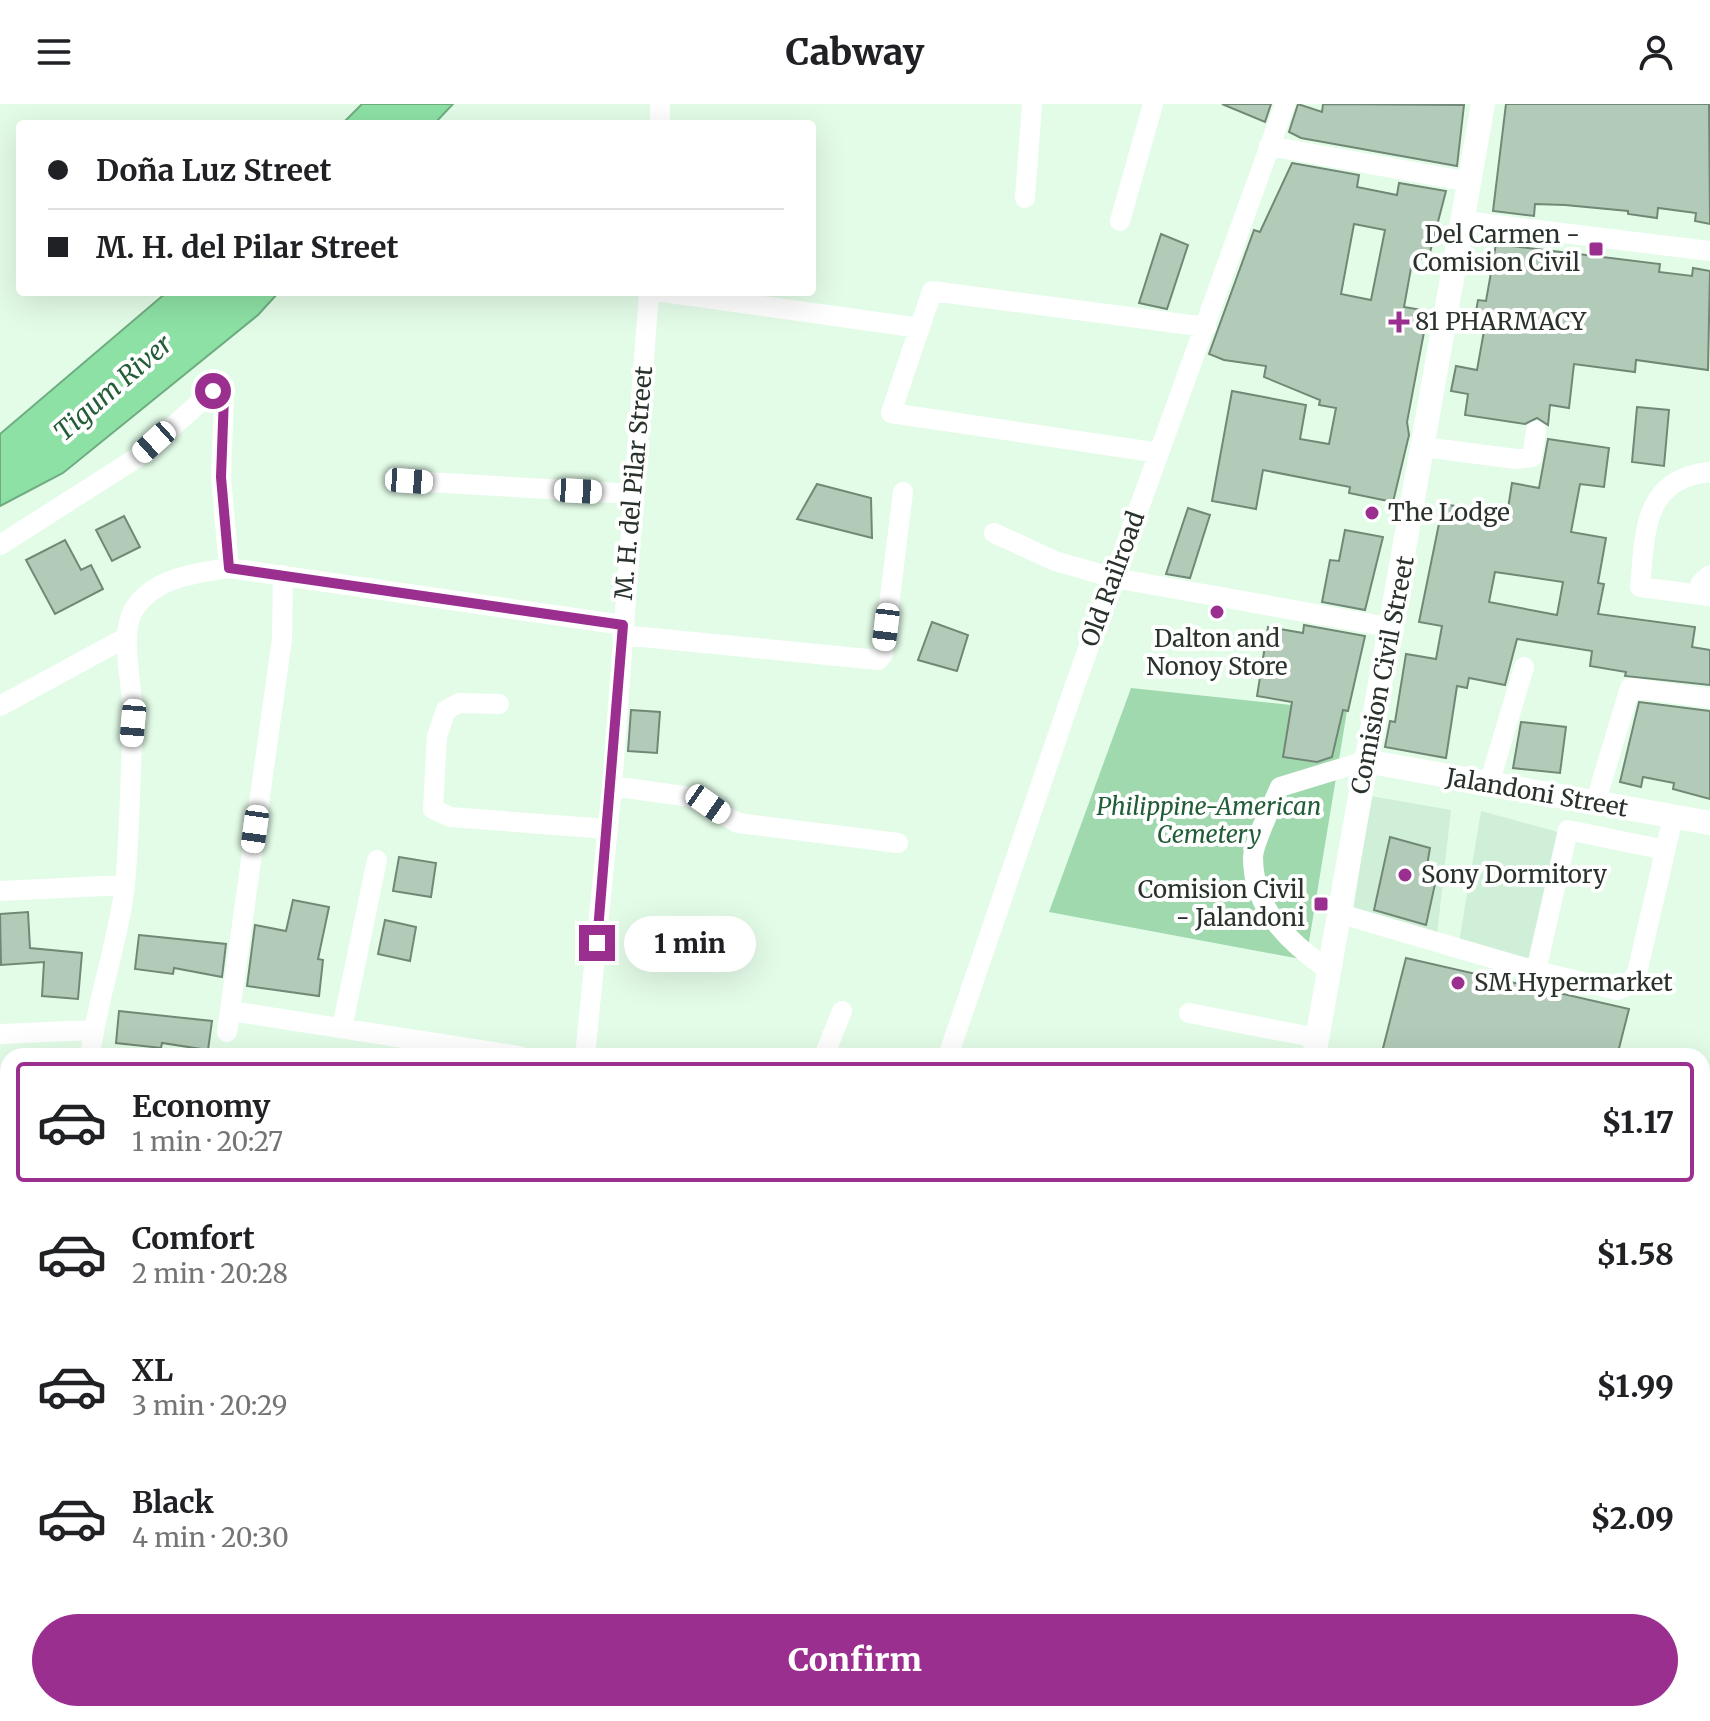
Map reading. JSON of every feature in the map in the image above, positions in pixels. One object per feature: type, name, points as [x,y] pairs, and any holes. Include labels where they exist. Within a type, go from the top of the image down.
[{"type":"main road","name":"Comision Civil Street","points":[[1315,1047],[1327,969],[1341,914],[1365,761],[1394,628],[1483,104]]},
{"type":"main road","name":"Jalandoni Street","points":[[1365,761],[1710,823]]},
{"type":"street","points":[[1025,198],[1032,104]]},
{"type":"street","points":[[1120,221],[1153,104]]},
{"type":"street","name":"Old Railroad","points":[[951,1048],[1114,578],[1285,104]]},
{"type":"street","points":[[1269,146],[1470,182]]},
{"type":"street","points":[[1465,221],[1710,251]]},
{"type":"street","points":[[1159,453],[891,413],[932,291],[1206,327]]},
{"type":"street","name":"M. H. del Pilar Street","points":[[586,1048],[612,786],[649,296]]},
{"type":"street","points":[[692,296],[920,328]]},
{"type":"street","points":[[0,545],[107,479],[213,391],[224,396],[221,477],[229,568]]},
{"type":"street","points":[[1424,447],[1516,459],[1532,457],[1536,431]]},
{"type":"street","points":[[1710,472],[1677,481],[1656,499],[1647,522],[1640,587],[1704,595],[1701,583],[1710,575]]},
{"type":"street","points":[[409,481],[634,494]]},
{"type":"street","points":[[91,1048],[125,885],[133,684],[125,638],[131,615],[142,596],[171,580],[229,568],[623,630],[878,660],[883,654],[903,492]]},
{"type":"street","points":[[994,533],[1055,561],[1114,578],[1394,628]]},
{"type":"street","points":[[283,575],[282,639],[229,1021],[342,1028],[468,1048]]},
{"type":"street","points":[[0,706],[125,638]]},
{"type":"street","points":[[1489,784],[1524,667]]},
{"type":"street","points":[[1595,804],[1630,688],[1710,698]]},
{"type":"street","points":[[499,704],[459,703],[446,710],[437,736],[433,809],[450,817],[608,829]]},
{"type":"street","points":[[1327,969],[1288,941],[1263,902],[1253,857],[1280,787],[1365,761]]},
{"type":"street","points":[[612,786],[691,797],[738,823],[898,843]]},
{"type":"street","points":[[1341,914],[1536,971],[1617,990],[1627,986],[1637,973],[1673,817]]},
{"type":"street","points":[[1536,971],[1568,830],[1665,850]]},
{"type":"street","points":[[342,1028],[377,860]]},
{"type":"street","points":[[0,891],[125,885]]},
{"type":"street","points":[[827,1048],[842,1011]]},
{"type":"street","points":[[1189,1013],[1315,1047]]},
{"type":"street","points":[[0,1034],[93,1030]]},
{"type":"shaded area","points":[[1371,796],[1451,810],[1436,944],[1351,925]]},
{"type":"shaded area","points":[[1481,811],[1558,832],[1531,960],[1458,948]]},
{"type":"green space","name":"Philippine-American Cemetery","points":[[1131,688],[1347,711],[1306,960],[1049,912]]},
{"type":"water","points":[[362,104],[453,104],[438,120],[346,120]]},
{"type":"water","name":"Tigum River","points":[[162,296],[275,296],[258,315],[63,473],[0,506],[0,434]]},
{"type":"building","points":[[1222,104],[1271,104],[1265,122]]},
{"type":"building","points":[[1298,104],[1322,112],[1323,104],[1464,105],[1457,166],[1301,138],[1289,132]]},
{"type":"building","points":[[1506,104],[1709,104],[1710,224],[1695,221],[1696,213],[1658,208],[1657,218],[1628,214],[1628,211],[1565,205],[1535,204],[1534,216],[1493,211]]},
{"type":"building","points":[[1292,163],[1359,175],[1357,187],[1397,195],[1399,183],[1446,191],[1428,260],[1413,257],[1404,307],[1428,311],[1407,422],[1409,435],[1393,502],[1349,493],[1350,487],[1263,470],[1256,509],[1212,501],[1232,391],[1306,405],[1300,439],[1329,444],[1336,408],[1319,405],[1320,400],[1264,377],[1266,366],[1224,360],[1209,354],[1254,230],[1260,232]],"holes":[[[1354,224],[1385,230],[1371,300],[1341,294]]]},
{"type":"building","points":[[1161,234],[1188,245],[1167,309],[1139,303]]},
{"type":"building","points":[[1496,244],[1660,264],[1659,272],[1692,276],[1693,268],[1710,271],[1708,370],[1636,360],[1635,372],[1574,364],[1569,408],[1550,405],[1548,425],[1537,418],[1525,424],[1465,415],[1468,394],[1451,391],[1456,366],[1477,370],[1484,331],[1473,329],[1478,300],[1486,301]]},
{"type":"building","points":[[1637,407],[1669,410],[1664,466],[1632,462]]},
{"type":"building","points":[[1548,439],[1609,448],[1604,487],[1580,484],[1571,532],[1606,538],[1598,583],[1604,584],[1598,614],[1695,627],[1692,647],[1710,650],[1710,685],[1625,676],[1626,672],[1590,666],[1592,651],[1517,639],[1505,685],[1469,678],[1467,688],[1457,686],[1446,758],[1385,747],[1390,721],[1395,722],[1406,654],[1436,659],[1442,626],[1419,622],[1443,504],[1507,515],[1512,483],[1539,488]],"holes":[[[1495,572],[1563,582],[1557,615],[1489,602]]]},
{"type":"building","points":[[817,484],[871,498],[872,538],[797,519]]},
{"type":"building","points":[[1188,508],[1210,515],[1190,578],[1166,574]]},
{"type":"building","points":[[124,516],[140,547],[112,561],[96,530]]},
{"type":"building","points":[[1345,530],[1383,537],[1365,610],[1322,602],[1330,560],[1339,561]]},
{"type":"building","points":[[65,540],[81,570],[91,565],[103,589],[55,614],[26,560]]},
{"type":"building","points":[[932,622],[968,635],[957,671],[918,660]]},
{"type":"building","points":[[1304,625],[1365,636],[1348,711],[1343,710],[1332,757],[1317,762],[1283,757],[1292,702],[1257,696],[1268,627],[1303,633]]},
{"type":"building","points":[[1639,702],[1710,711],[1710,799],[1673,789],[1674,783],[1643,777],[1641,787],[1620,782]]},
{"type":"building","points":[[631,710],[660,712],[657,753],[628,751]]},
{"type":"building","points":[[1521,722],[1566,727],[1560,773],[1513,768]]},
{"type":"building","points":[[1390,837],[1430,848],[1426,871],[1437,875],[1426,925],[1374,910]]},
{"type":"building","points":[[399,857],[436,863],[431,897],[393,891]]},
{"type":"building","points":[[293,900],[329,907],[318,959],[323,960],[319,996],[247,986],[255,925],[286,931]]},
{"type":"building","points":[[28,912],[30,948],[82,953],[78,999],[42,996],[44,962],[1,965],[0,914]]},
{"type":"building","points":[[385,920],[416,927],[410,961],[378,954]]},
{"type":"building","points":[[139,935],[226,944],[222,977],[174,968],[173,974],[135,969]]},
{"type":"building","name":"SM Hypermarket","points":[[1406,958],[1629,1009],[1619,1048],[1383,1048]]},
{"type":"building","points":[[119,1011],[212,1021],[208,1048],[162,1043],[161,1048],[116,1043]]},
{"type":"place","name":"Del Carmen - Comision Civil","points":[[1596,249]]},
{"type":"place","name":"81 PHARMACY","points":[[1399,322]]},
{"type":"place","name":"The Lodge","points":[[1372,513]]},
{"type":"place","name":"Dalton and Nonoy Store","points":[[1217,612]]},
{"type":"place","name":"Sony Dormitory","points":[[1405,875]]},
{"type":"place","name":"Comision Civil - Jalandoni","points":[[1321,904]]},
{"type":"place","name":"SM Hypermarket","points":[[1458,983]]},
{"type":"route","points":[[213,391],[224,396],[221,477],[229,568],[623,625],[597,943]]}]
